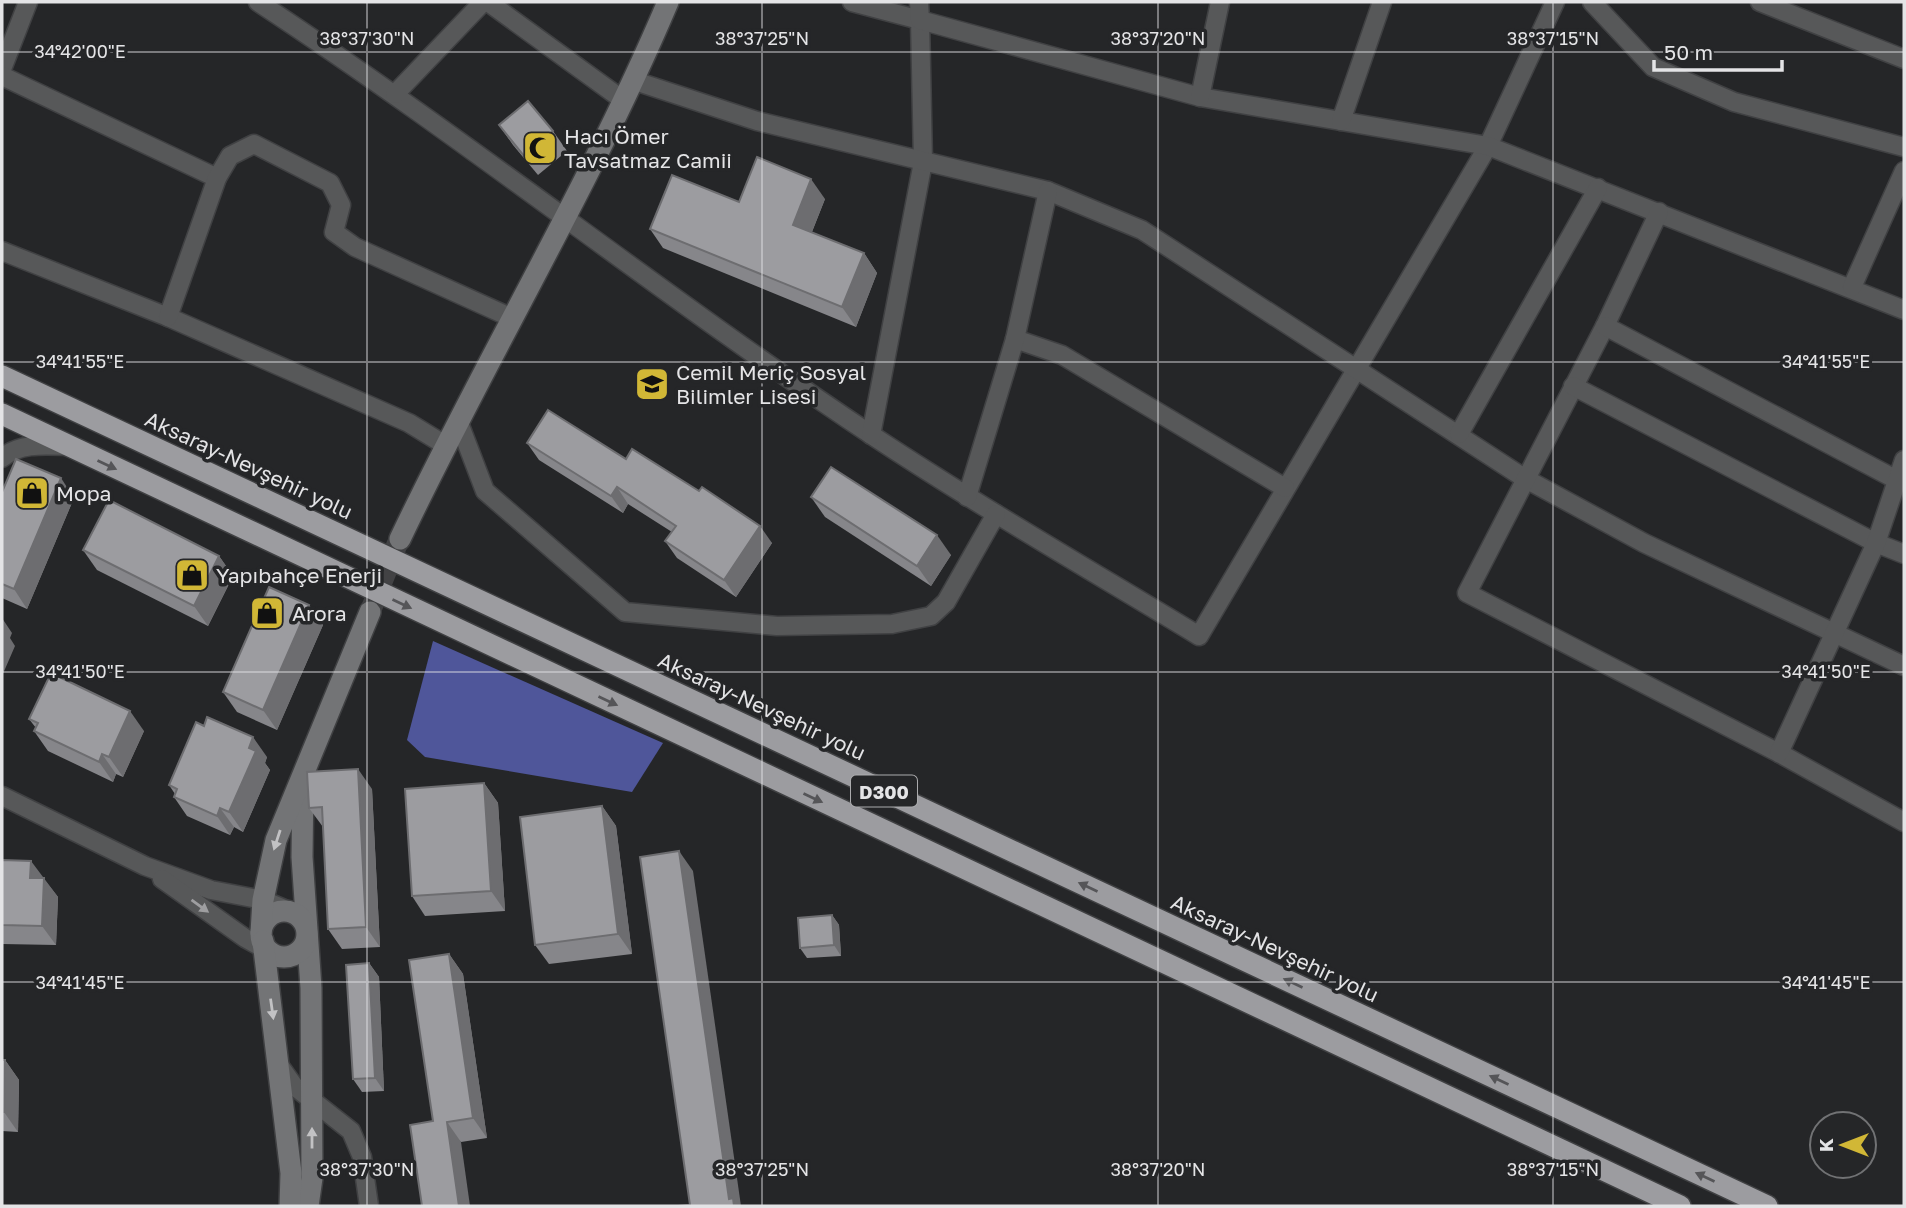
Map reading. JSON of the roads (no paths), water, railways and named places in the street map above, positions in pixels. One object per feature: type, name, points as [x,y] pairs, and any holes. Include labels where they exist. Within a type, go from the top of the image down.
[{"type":"highway","name":"Aksaray-Nevşehir yolu","points":[[2,376],[1767,1206]]},
{"type":"highway","name":"D300","points":[[2,414],[1680,1206]]},
{"type":"street","points":[[2,69],[28,2]]},
{"type":"street","points":[[258,2],[284,9],[565,218],[871,435],[967,497],[1199,636],[1488,146],[1552,10],[1538,2]]},
{"type":"street","points":[[395,94],[485,2],[623,100]]},
{"type":"street","points":[[400,539],[445,445],[459,423],[635,81],[668,2]]},
{"type":"street","points":[[852,2],[920,11],[1200,97],[1488,146],[1852,287],[1904,310]]},
{"type":"street","points":[[1200,97],[1220,2]]},
{"type":"street","points":[[1341,121],[1382,2]]},
{"type":"street","points":[[1592,2],[1653,67],[1734,102],[1904,147]]},
{"type":"street","points":[[1760,2],[1904,60]]},
{"type":"street","points":[[871,435],[923,162],[920,11]]},
{"type":"street","points":[[2,76],[217,178]]},
{"type":"street","points":[[635,81],[757,121],[1048,191],[1142,230],[1524,478],[1644,543],[1904,666]]},
{"type":"street","points":[[168,317],[217,178],[230,156],[254,144],[330,183],[341,205],[334,232],[355,247],[512,318]]},
{"type":"street","points":[[1852,287],[1904,171]]},
{"type":"street","points":[[1459,434],[1598,188]]},
{"type":"street","points":[[967,497],[1015,338],[1048,191]]},
{"type":"street","points":[[1659,212],[1605,326],[1524,478],[1467,593],[1779,753],[1904,822]]},
{"type":"street","points":[[2,251],[168,317],[409,423],[445,445]]},
{"type":"street","points":[[1605,326],[1896,480]]},
{"type":"street","points":[[1015,338],[1062,355],[1285,488]]},
{"type":"street","points":[[2,369],[44,396]]},
{"type":"street","points":[[1573,386],[1876,543],[1904,554]]},
{"type":"street","points":[[459,423],[485,492],[625,612],[777,626],[892,624],[931,616],[946,602],[996,514]]},
{"type":"street","points":[[2,458],[12,450],[39,445],[67,446]]},
{"type":"street","points":[[1779,753],[1876,543],[1904,460]]},
{"type":"street","points":[[290,1206],[291,1173],[265,944],[263,900],[276,840],[370,612]]},
{"type":"street","points":[[303,777],[302,857],[312,1100],[312,1178],[309,1206]]},
{"type":"street","points":[[2,796],[145,866],[211,890],[263,900],[289,911],[302,919],[307,934],[306,942],[296,954],[280,956],[145,866]]},
{"type":"street","points":[[265,944],[267,919],[281,911],[289,911]]},
{"type":"street","points":[[279,1065],[294,1086],[351,1131],[362,1157],[369,1206]]},
{"type":"tunnel","points":[[370,612],[398,542]]},
{"type":"place","name":"Hacı Ömer Tavsatmaz Camii","points":[[540,148]]},
{"type":"place","name":"Cemil Meriç Sosyal Bilimler Lisesi","points":[[652,384]]},
{"type":"place","name":"Mopa","points":[[32,493]]},
{"type":"place","name":"Yapıbahçe Enerji","points":[[192,575]]},
{"type":"place","name":"Arora","points":[[267,613]]}]
